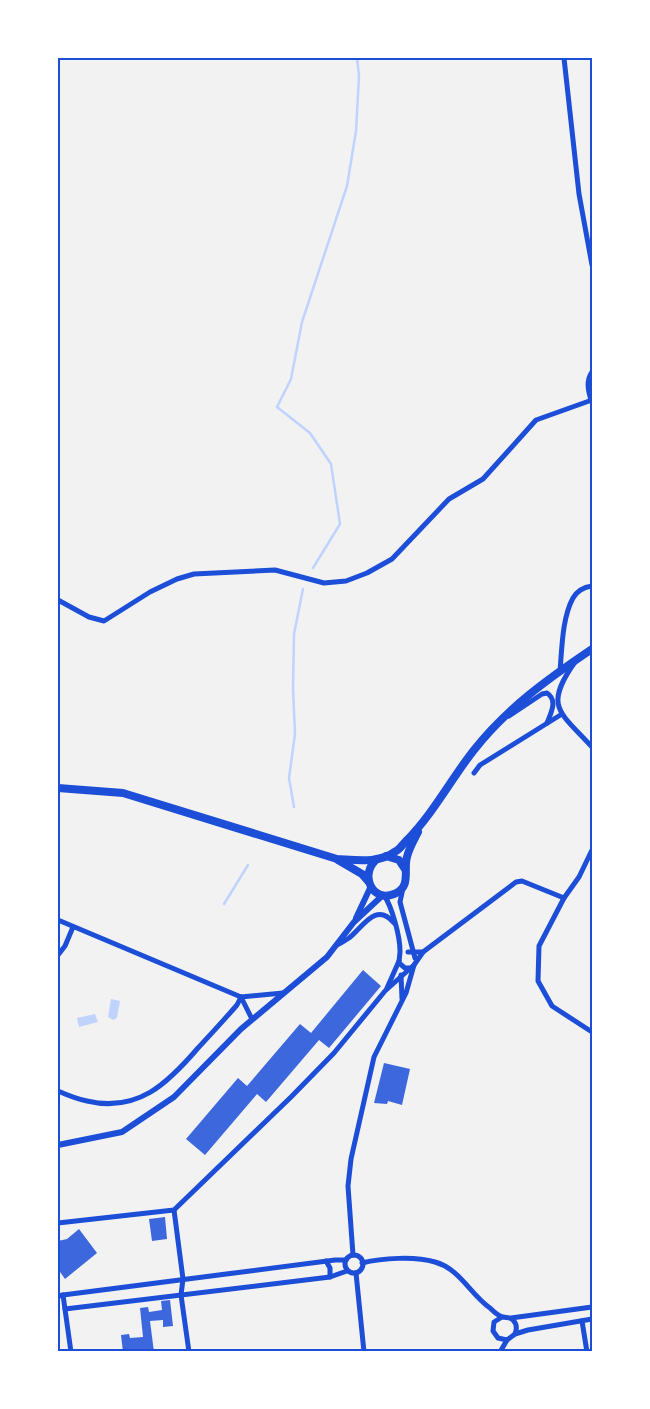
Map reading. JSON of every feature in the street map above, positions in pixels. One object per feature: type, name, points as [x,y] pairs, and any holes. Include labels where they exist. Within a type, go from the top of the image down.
[{"type":"main road","points":[[58,788],[123,793],[337,859],[366,861],[377,859],[396,851],[419,828],[469,757],[494,726],[526,696],[592,649]]},
{"type":"main road","points":[[337,859],[362,874],[378,893],[384,895],[394,894],[403,888],[407,877],[406,858],[419,828]]},
{"type":"main road","points":[[386,856],[399,860],[406,871]]},
{"type":"main road","points":[[370,884],[369,869],[377,859]]},
{"type":"street","points":[[564,58],[579,194],[592,266]]},
{"type":"street","points":[[58,600],[89,618],[104,621],[150,592],[177,579],[194,574],[275,570],[324,583],[346,581],[366,574],[392,559],[449,498],[483,479],[536,420],[592,400],[588,388],[592,372]]},
{"type":"street","points":[[560,672],[565,623],[574,597],[584,588],[592,586]]},
{"type":"street","points":[[494,726],[542,694],[552,692],[560,686],[578,659]]},
{"type":"street","points":[[560,686],[558,704],[562,714],[592,747]]},
{"type":"street","points":[[547,693],[553,700],[547,724]]},
{"type":"street","points":[[474,774],[480,765],[562,714]]},
{"type":"street","points":[[592,850],[579,877],[564,898],[539,946],[538,980],[552,1006],[592,1032]]},
{"type":"street","points":[[399,961],[405,968],[412,960],[516,882],[522,881],[564,898]]},
{"type":"street","points":[[58,1145],[122,1132],[174,1097],[252,1019],[327,957],[339,944],[354,922],[370,884]]},
{"type":"street","points":[[353,1256],[348,1186],[349,1167],[374,1057],[406,993],[412,960],[400,902],[403,888]]},
{"type":"street","points":[[354,922],[384,895],[389,902],[396,925],[400,950],[402,1000]]},
{"type":"street","points":[[339,944],[374,916],[384,915],[389,917],[396,925]]},
{"type":"street","points":[[58,920],[242,997],[284,993]]},
{"type":"street","points":[[58,955],[65,946],[73,927]]},
{"type":"street","points":[[58,1223],[174,1210],[334,1053],[385,992],[401,976],[412,960],[423,952]]},
{"type":"street","points":[[385,992],[403,953],[412,960]]},
{"type":"street","points":[[385,992],[394,987],[400,988],[402,992]]},
{"type":"street","points":[[242,997],[252,1019]]},
{"type":"street","points":[[58,1092],[88,1102],[110,1103],[133,1099],[155,1090],[175,1075],[234,1009],[242,997]]},
{"type":"street","points":[[174,1210],[183,1279],[181,1296],[190,1352]]},
{"type":"street","points":[[71,1352],[60,1295],[346,1260],[353,1256],[359,1257],[362,1263],[361,1269],[356,1273]]},
{"type":"street","points":[[362,1263],[376,1260],[417,1259],[436,1262],[452,1270],[483,1304],[502,1317],[511,1318],[592,1306]]},
{"type":"street","points":[[346,1260],[345,1266],[347,1271]]},
{"type":"street","points":[[326,1261],[330,1268],[330,1277]]},
{"type":"street","points":[[64,1309],[330,1277],[347,1271],[356,1273]]},
{"type":"street","points":[[356,1273],[364,1352]]},
{"type":"street","points":[[502,1317],[494,1322],[493,1331],[498,1338],[507,1340]]},
{"type":"street","points":[[511,1318],[516,1326],[515,1334]]},
{"type":"street","points":[[500,1352],[507,1340],[515,1334],[592,1319]]},
{"type":"street","points":[[582,1320],[587,1352]]},
{"type":"water","points":[[111,999],[120,1001],[117,1018],[113,1020],[108,1017]]},
{"type":"water","points":[[95,1014],[98,1022],[79,1027],[77,1018]]},
{"type":"building","points":[[363,970],[381,986],[329,1048],[319,1040],[266,1102],[257,1094],[205,1155],[186,1139],[238,1078],[247,1086],[300,1024],[311,1033]]},
{"type":"building","points":[[384,1063],[410,1069],[402,1105],[388,1101],[387,1104],[374,1103]]},
{"type":"building","points":[[165,1217],[167,1239],[152,1241],[149,1219]]},
{"type":"building","points":[[79,1229],[97,1253],[65,1279],[58,1269],[58,1241],[67,1239]]},
{"type":"building","points":[[170,1300],[173,1326],[163,1327],[163,1320],[150,1321],[154,1352],[123,1352],[121,1335],[129,1334],[130,1338],[143,1337],[140,1308],[148,1307],[149,1312],[162,1310],[161,1301]]},
{"type":"waterway","points":[[313,568],[340,524],[331,464],[310,433],[277,407],[291,379],[302,322],[347,186],[356,131],[359,76],[357,58]]},
{"type":"waterway","points":[[294,807],[289,778],[295,734],[293,689],[294,634],[303,589]]},
{"type":"waterway","points":[[224,904],[248,865]]}]
